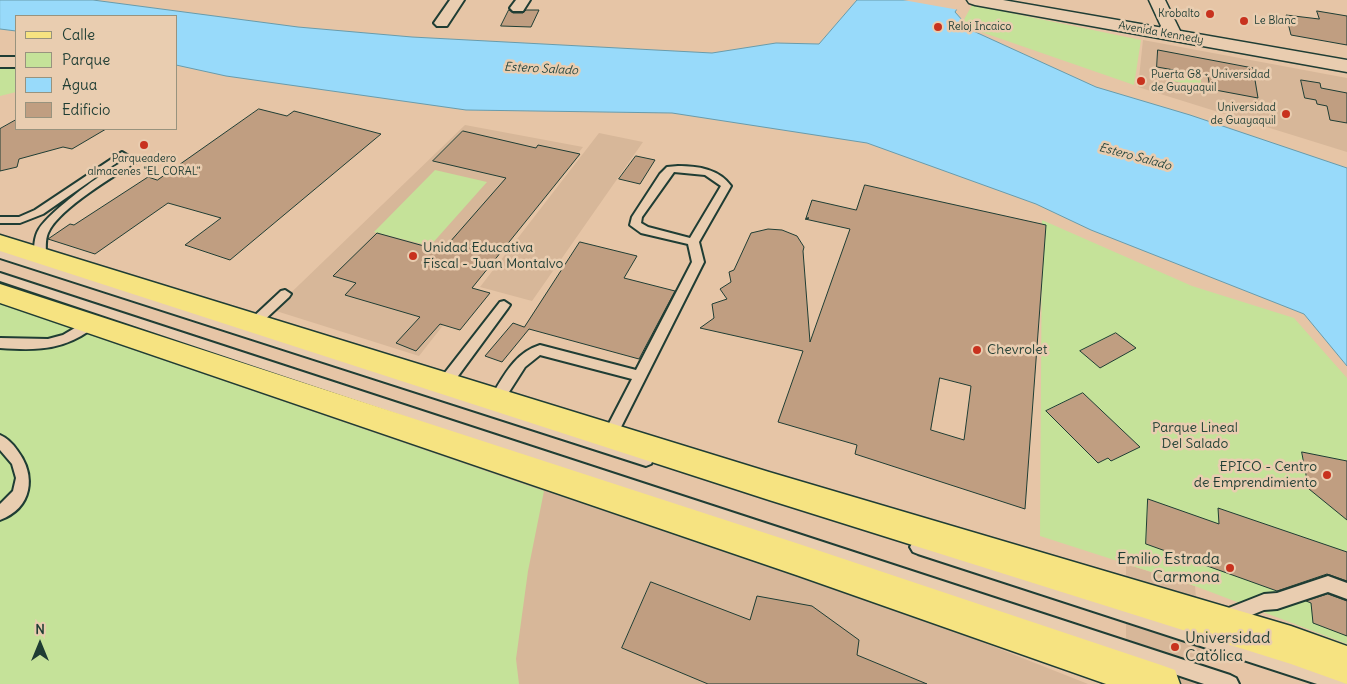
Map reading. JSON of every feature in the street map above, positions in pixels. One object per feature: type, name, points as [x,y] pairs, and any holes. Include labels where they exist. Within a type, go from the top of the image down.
[{"type":"main road","name":"Avenida Kennedy","points":[[975,0],[1347,54]]},
{"type":"main road","name":"Avenida Kennedy","points":[[1043,0],[1347,66]]},
{"type":"main road","points":[[1157,0],[1170,28]]},
{"type":"main road","points":[[0,243],[610,435],[1291,645],[1347,665]]},
{"type":"main road","points":[[0,293],[798,560],[1161,684]]},
{"type":"street","points":[[442,23],[457,0]]},
{"type":"street","points":[[0,62],[15,62]]},
{"type":"lane","points":[[0,220],[20,220],[39,212],[122,155]]},
{"type":"lane","points":[[40,256],[40,239],[54,216],[108,176],[135,159]]},
{"type":"lane","points":[[610,435],[698,262],[693,242],[726,186],[721,178],[708,173],[686,168],[671,169],[664,176],[637,217],[636,225],[645,230],[693,242]]},
{"type":"lane","points":[[96,173],[108,176]]},
{"type":"lane","points":[[0,254],[885,536]]},
{"type":"lane","points":[[0,277],[1230,684]]},
{"type":"lane","points":[[255,322],[285,294]]},
{"type":"lane","points":[[445,383],[504,305]]},
{"type":"lane","points":[[0,343],[52,344],[69,339],[90,324]]},
{"type":"lane","points":[[497,399],[524,359],[531,352],[540,350],[640,376]]},
{"type":"lane","points":[[0,441],[14,456],[25,475],[23,490],[12,505],[0,513]]},
{"type":"lane","points":[[904,542],[1287,664],[1341,684]]},
{"type":"lane","points":[[1215,622],[1264,602],[1276,601],[1328,584],[1347,591]]},
{"type":"shaded area","name":"Universidad de Guayaquil","points":[[1143,40],[1347,78],[1347,152],[1138,87]]},
{"type":"shaded area","name":"Unidad Educativa Fiscal - Juan Montalvo","points":[[465,125],[583,147],[419,356],[273,310]]},
{"type":"shaded area","points":[[599,133],[643,142],[532,301],[480,287]]},
{"type":"shaded area","points":[[0,304],[949,629],[1088,684],[0,684]]},
{"type":"shaded area","points":[[1126,564],[1195,586],[1203,684],[1126,684]]},
{"type":"green space","points":[[972,5],[1141,40],[1134,85],[961,25]]},
{"type":"green space","points":[[0,68],[15,68],[15,92],[0,96]]},
{"type":"green space","points":[[1168,72],[1201,78],[1201,87],[1168,80]]},
{"type":"green space","points":[[435,170],[487,182],[430,246],[374,232]]},
{"type":"green space","name":"Parque Lineal Del Salado","points":[[1042,220],[1192,286],[1294,318],[1347,378],[1347,644],[1195,586],[1040,536]]},
{"type":"green space","points":[[0,304],[544,491],[528,571],[516,659],[519,684],[0,684]]},
{"type":"water","name":"Estero Salado","points":[[0,0],[93,0],[298,27],[412,37],[712,53],[776,43],[819,44],[857,0],[963,0],[955,12],[971,30],[1096,87],[1190,115],[1347,168],[1347,366],[1304,314],[1091,230],[1036,204],[867,143],[672,113],[466,110],[226,76],[178,65],[178,15],[15,15],[15,31],[0,29]]},
{"type":"pier","points":[[903,0],[966,0],[959,10]]},
{"type":"building","points":[[509,10],[513,13],[523,13],[526,10],[539,10],[531,27],[501,26]]},
{"type":"building","points":[[1317,11],[1347,16],[1347,45],[1291,35],[1286,15],[1319,19]]},
{"type":"building","points":[[1158,50],[1253,68],[1258,98],[1210,89],[1208,76],[1157,67]]},
{"type":"building","points":[[1301,80],[1320,83],[1321,88],[1347,93],[1347,123],[1330,120],[1327,106],[1317,104],[1316,100],[1305,98]]},
{"type":"building","points":[[259,109],[287,116],[294,111],[381,134],[230,260],[185,245],[221,218],[168,203],[95,254],[48,239],[70,224],[74,225],[148,177],[157,180]]},
{"type":"building","points":[[15,121],[15,130],[104,130],[72,149],[63,147],[19,159],[17,167],[0,171],[0,129]]},
{"type":"building","points":[[463,131],[536,148],[538,145],[580,154],[472,288],[490,293],[460,330],[440,324],[416,351],[396,343],[420,317],[345,295],[356,283],[333,276],[377,233],[442,251],[506,178],[433,161]]},
{"type":"building","points":[[636,156],[655,160],[640,184],[619,179]]},
{"type":"building","points":[[865,185],[1046,225],[1025,509],[855,454],[857,445],[778,422],[803,351],[700,328],[714,318],[712,304],[727,299],[720,289],[731,282],[729,272],[734,270],[751,233],[768,229],[782,230],[797,236],[804,247],[810,342],[850,229],[805,219],[809,218],[806,218],[812,200],[856,210]],"holes":[[[940,378],[971,386],[964,440],[931,430]]]},
{"type":"building","points":[[580,242],[637,256],[624,278],[675,291],[639,359],[529,329],[502,362],[485,356],[513,323],[524,327]]},
{"type":"building","points":[[1116,333],[1136,348],[1100,368],[1080,351]]},
{"type":"building","points":[[1083,393],[1140,447],[1111,461],[1108,458],[1098,463],[1046,411]]},
{"type":"building","name":"EPICO - Centro de Emprendimiento","points":[[1302,452],[1347,461],[1347,520],[1309,489]]},
{"type":"building","points":[[1148,499],[1219,524],[1218,508],[1347,552],[1347,581],[1327,574],[1277,591],[1146,544]]},
{"type":"building","points":[[651,582],[750,620],[757,596],[812,606],[859,640],[857,655],[927,684],[708,684],[622,648]]},
{"type":"building","points":[[1328,594],[1347,601],[1347,636],[1313,623],[1311,603],[1306,601]]},
{"type":"place","name":"Krobalto","points":[[1210,14]]},
{"type":"place","name":"Le Blanc","points":[[1244,21]]},
{"type":"place","name":"Reloj Incaico","points":[[938,27]]},
{"type":"place","name":"Puerta G8 - Universidad de Guayaquil","points":[[1141,81]]},
{"type":"place","name":"Universidad de Guayaquil","points":[[1286,114]]},
{"type":"place","name":"Parqueadero almacenes \"EL CORAL\"","points":[[144,145]]},
{"type":"place","name":"Unidad Educativa Fiscal - Juan Montalvo","points":[[413,256]]},
{"type":"place","name":"Chevrolet","points":[[977,350]]},
{"type":"place","name":"EPICO - Centro de Emprendimiento","points":[[1327,475]]},
{"type":"place","name":"Emilio Estrada Carmona","points":[[1230,568]]},
{"type":"place","name":"Universidad Católica","points":[[1175,647]]}]
